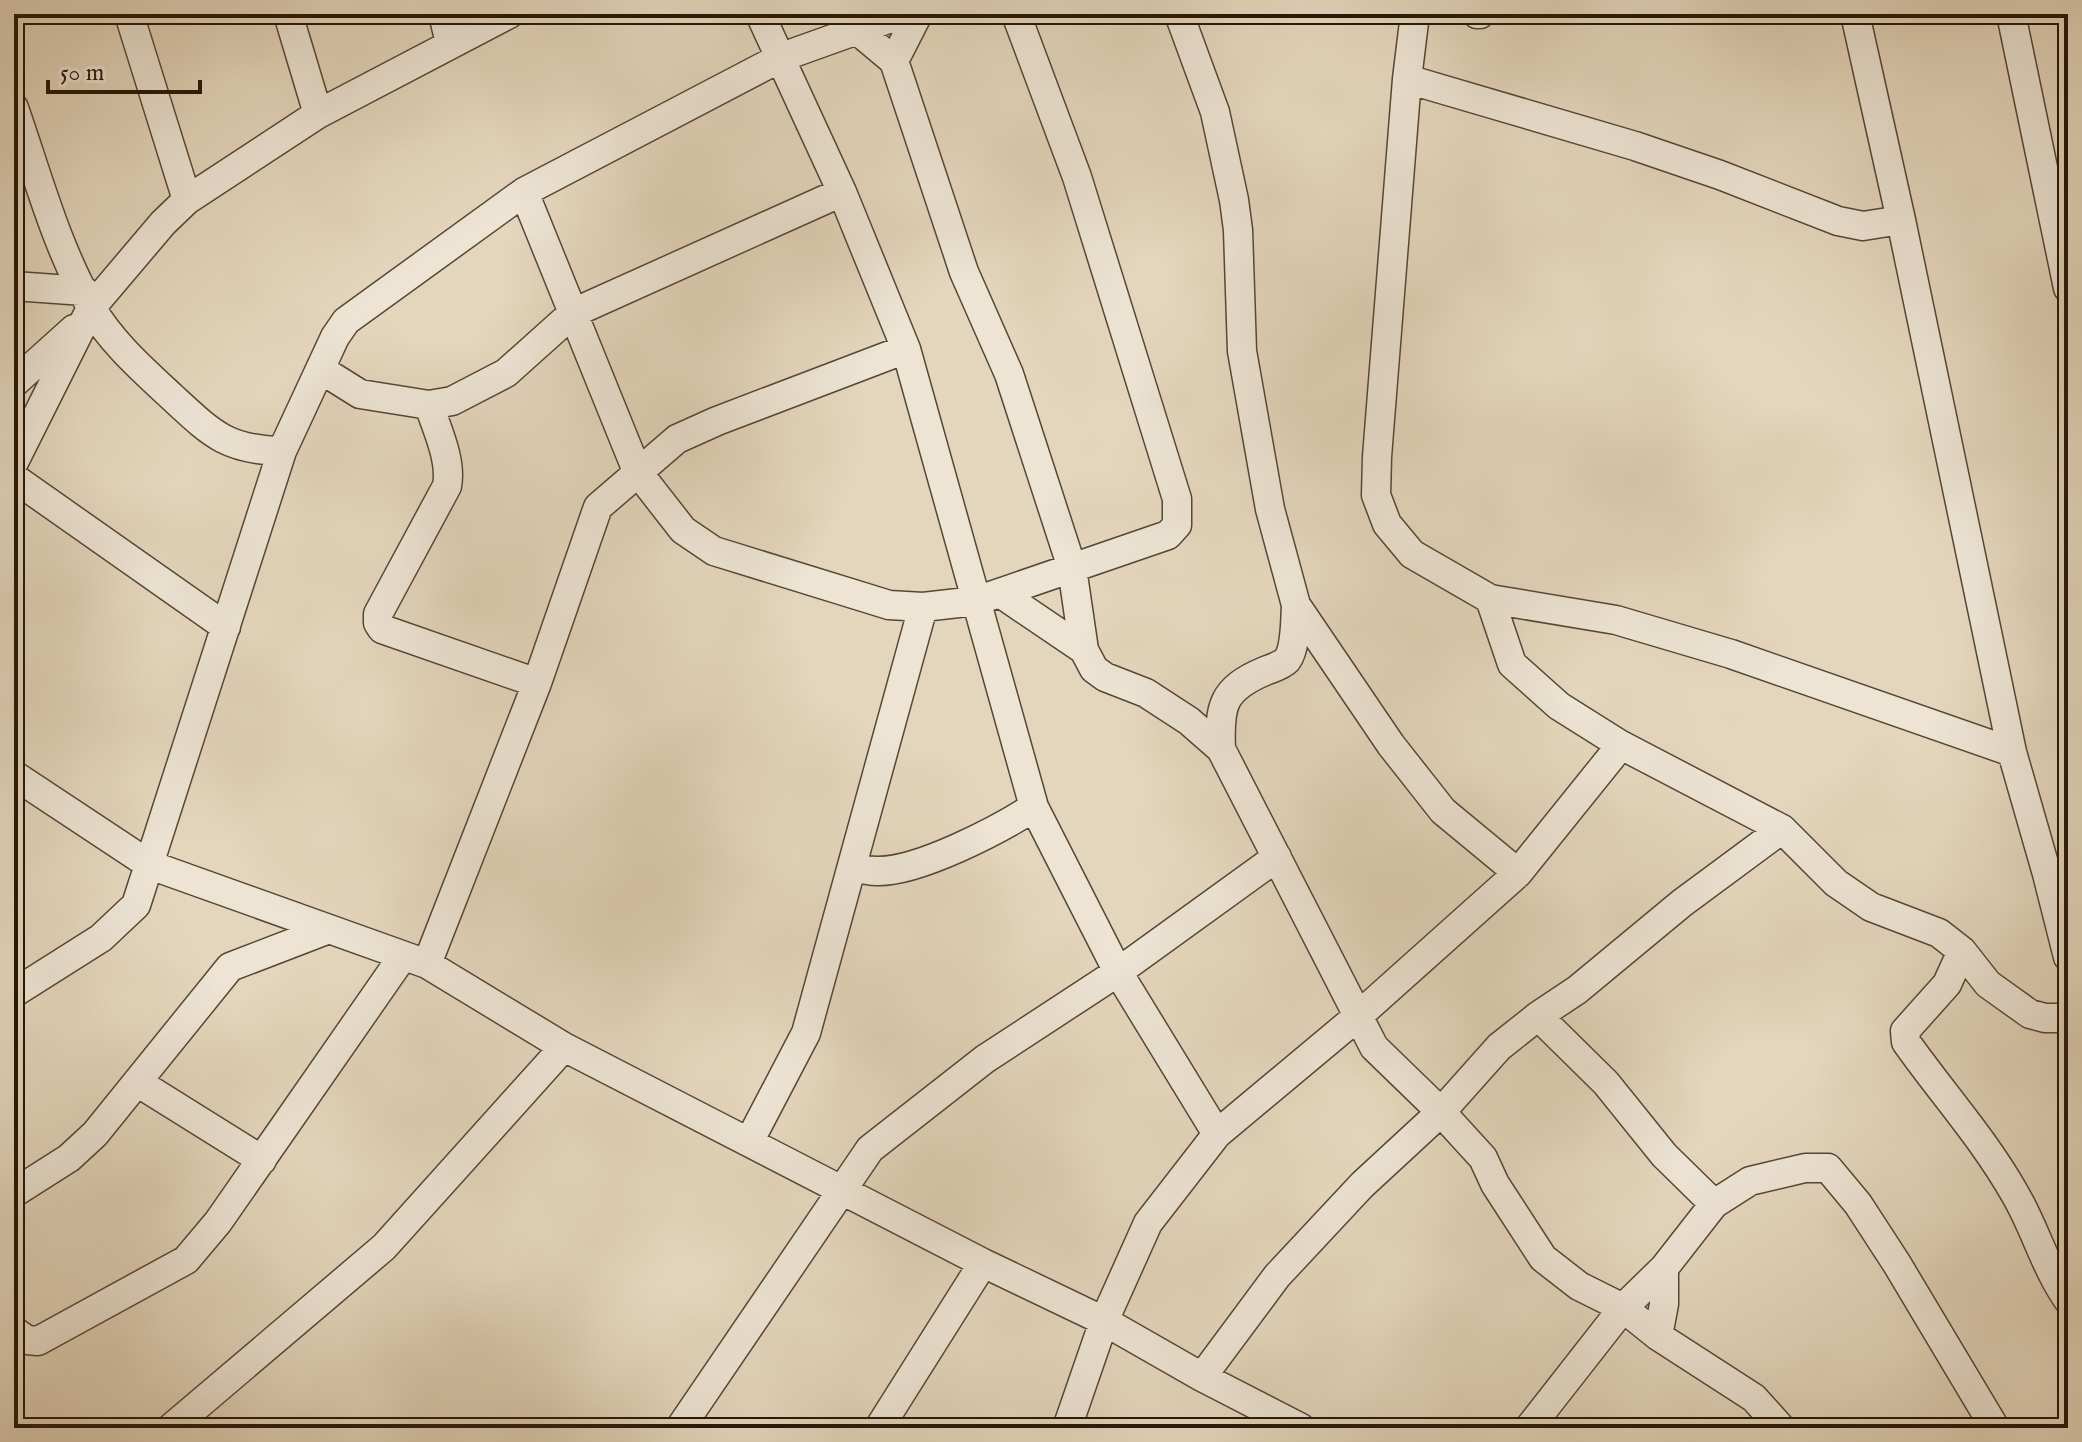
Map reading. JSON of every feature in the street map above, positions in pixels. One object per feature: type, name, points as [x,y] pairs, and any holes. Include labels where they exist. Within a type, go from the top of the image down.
[{"type":"street","points":[[129,14],[187,200]]},
{"type":"street","points":[[288,14],[318,114]]},
{"type":"street","points":[[443,14],[450,43]]},
{"type":"street","points":[[14,383],[187,200],[318,114],[509,14]]},
{"type":"street","points":[[760,14],[842,192],[906,349],[988,597],[1034,807],[1118,972],[1217,1134]]},
{"type":"street","points":[[14,993],[101,938],[136,905],[282,451],[335,337],[346,321],[524,192],[782,57],[902,14]]},
{"type":"street","points":[[894,61],[918,14]]},
{"type":"street","points":[[524,192],[637,471],[683,530],[714,551],[889,605],[923,607],[988,597],[1168,535],[1177,525],[1179,513],[1173,484],[1077,177],[1016,14]]},
{"type":"street","points":[[1179,14],[1215,112],[1234,200],[1238,230],[1242,351],[1270,509],[1296,605],[1391,745],[1443,811],[1518,873]]},
{"type":"street","points":[[1415,14],[1407,79],[1376,495],[1387,524],[1412,554],[1490,599],[1630,624],[1873,701],[2012,752]]},
{"type":"street","points":[[1855,14],[2012,752],[2057,873],[2068,957]]},
{"type":"street","points":[[2011,14],[2068,288]]},
{"type":"street","points":[[857,30],[894,61],[964,272],[1009,374],[1072,568],[1084,650],[1094,669],[1105,677],[1146,693],[1189,721],[1221,749],[1357,1017],[1383,1058],[1441,1112],[1483,1158],[1495,1184],[1543,1258],[1579,1286],[1623,1308],[1658,1336],[1754,1398],[1781,1428]]},
{"type":"street","points":[[1407,79],[1635,146],[1838,221],[1863,226],[1901,220]]},
{"type":"street","points":[[14,108],[87,306],[129,358],[209,430],[253,451],[282,451]]},
{"type":"street","points":[[320,369],[360,394],[429,405],[452,401],[506,373],[573,313],[842,192]]},
{"type":"street","points":[[14,286],[87,306]]},
{"type":"street","points":[[14,462],[87,306]]},
{"type":"street","points":[[14,1331],[27,1340],[38,1341],[186,1260],[415,960],[537,683],[594,513],[637,471],[677,439],[906,349]]},
{"type":"street","points":[[429,405],[447,463],[447,486],[378,614],[378,623],[382,629],[537,683]]},
{"type":"street","points":[[14,478],[226,627]]},
{"type":"street","points":[[988,597],[1084,650]]},
{"type":"street","points":[[1490,599],[1512,664],[1559,706],[1621,745],[1782,829],[1836,883],[1871,907],[1939,933],[1962,951],[1988,984],[2030,1014],[2045,1018],[2068,1018]]},
{"type":"street","points":[[1221,749],[1219,714],[1228,696],[1241,683],[1281,665],[1288,658],[1296,605]]},
{"type":"street","points":[[749,1142],[806,1033],[923,607]]},
{"type":"street","points":[[1067,1428],[1104,1321],[1148,1223],[1217,1134],[1357,1017],[1518,873],[1621,745]]},
{"type":"street","points":[[16,781],[150,865],[415,960],[564,1047],[983,1263],[1104,1321],[1202,1377],[1260,1419],[1301,1428]]},
{"type":"street","points":[[852,867],[878,872],[910,865],[998,830],[1034,807]]},
{"type":"street","points":[[1202,1377],[1277,1276],[1362,1185],[1441,1112],[1499,1047],[1577,990],[1682,903],[1782,829]]},
{"type":"street","points":[[680,1428],[870,1149],[985,1059],[1118,972],[1277,857]]},
{"type":"street","points":[[14,1193],[69,1158],[95,1134],[230,967],[329,929]]},
{"type":"street","points":[[1962,951],[1947,984],[1905,1031],[1906,1042],[1985,1144],[2017,1196],[2056,1282],[2068,1300]]},
{"type":"street","points":[[1947,984],[1988,984]]},
{"type":"street","points":[[1538,1016],[1606,1083],[1664,1155],[1714,1204]]},
{"type":"street","points":[[171,1428],[384,1247],[564,1047]]},
{"type":"street","points":[[137,1082],[262,1160]]},
{"type":"street","points":[[1529,1428],[1623,1308],[1664,1268],[1714,1204],[1750,1181],[1805,1168],[1828,1168],[1858,1204],[1897,1264],[1995,1428]]},
{"type":"street","points":[[879,1428],[983,1263]]},
{"type":"street","points":[[1658,1336],[1664,1304],[1664,1268]]}]
